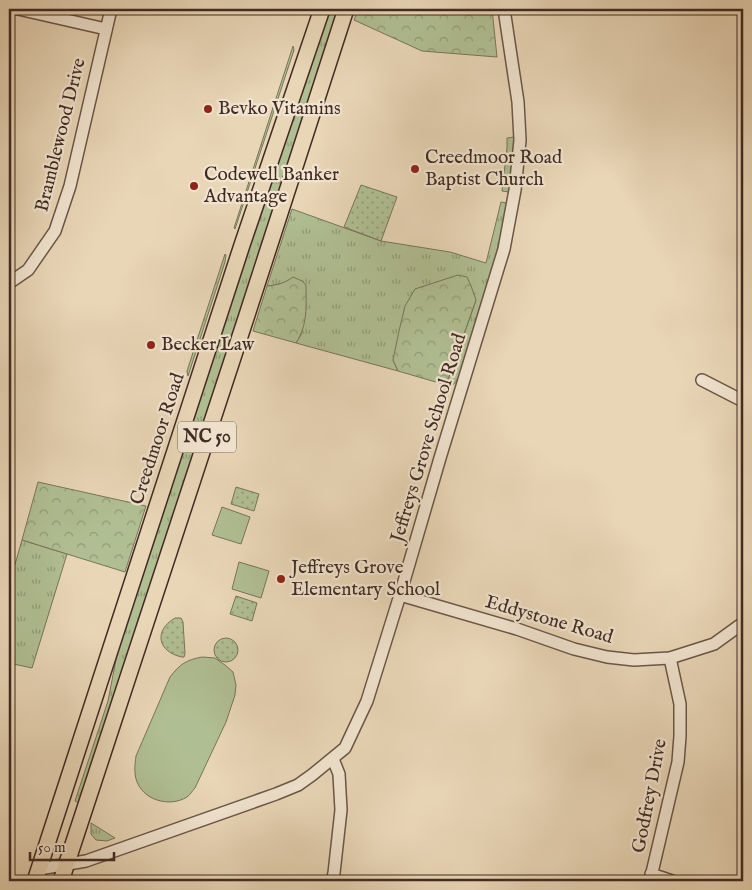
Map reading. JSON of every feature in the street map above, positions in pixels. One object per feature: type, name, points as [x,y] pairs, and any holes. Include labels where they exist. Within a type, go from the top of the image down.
[{"type":"main road","name":"Creedmoor Road","points":[[37,875],[242,245],[322,9]]},
{"type":"main road","name":"NC 50","points":[[61,881],[346,9]]},
{"type":"street","points":[[18,9],[106,30]]},
{"type":"street","name":"Bramblewood Drive","points":[[9,283],[28,270],[55,231],[70,186],[111,9]]},
{"type":"street","name":"Jeffreys Grove School Road","points":[[37,875],[66,865],[86,862],[276,794],[312,775],[345,748],[367,701],[504,249],[516,190],[520,140],[518,102],[504,9]]},
{"type":"street","points":[[702,380],[743,401]]},
{"type":"street","name":"Eddystone Road","points":[[400,595],[517,629],[574,649],[607,657],[634,660],[670,658],[714,644],[743,624]]},
{"type":"street","name":"Godfrey Drive","points":[[651,878],[678,762],[680,744],[680,704],[670,658]]},
{"type":"street","points":[[332,881],[341,810],[339,774],[333,759]]},
{"type":"street","points":[[651,878],[672,881]]},
{"type":"green space","points":[[328,9],[339,9],[79,803],[75,801],[108,701],[118,649]]},
{"type":"green space","points":[[358,9],[492,9],[497,57],[422,51],[354,20]]},
{"type":"green space","points":[[293,46],[294,50],[235,229],[234,228]]},
{"type":"green space","points":[[514,137],[515,150],[511,187],[509,192],[502,191],[507,138]]},
{"type":"green space","points":[[361,185],[397,197],[381,241],[344,227]]},
{"type":"green space","points":[[501,202],[506,203],[508,208],[487,290],[458,380],[443,394],[476,300],[393,360],[398,371],[296,343],[302,333],[293,278],[281,284],[267,286],[292,209],[381,241],[450,252],[486,263]]},
{"type":"green space","points":[[225,254],[225,262],[188,376],[187,371]]},
{"type":"green space","points":[[458,275],[467,277],[476,300],[446,385],[398,371],[393,360],[399,331],[405,306],[415,289]]},
{"type":"green space","points":[[293,277],[306,285],[306,308],[303,329],[296,343],[253,331],[267,286],[287,281]]},
{"type":"green space","points":[[38,482],[146,506],[125,572],[22,540]]},
{"type":"green space","points":[[236,487],[259,494],[254,511],[231,504]]},
{"type":"green space","points":[[222,507],[250,517],[241,544],[212,535]]},
{"type":"green space","points":[[22,540],[67,554],[32,668],[9,663],[9,585]]},
{"type":"green space","points":[[239,562],[269,571],[261,598],[232,589]]},
{"type":"green space","points":[[236,596],[257,603],[252,621],[230,614]]},
{"type":"green space","points":[[175,618],[181,618],[183,622],[184,657],[168,651],[163,646],[161,640],[163,629]]},
{"type":"green space","points":[[226,638],[231,639],[237,645],[237,655],[231,661],[226,662],[221,661],[215,655],[214,650],[215,645],[221,639]]},
{"type":"green space","points":[[202,657],[215,658],[233,672],[236,685],[235,695],[226,722],[195,788],[188,796],[180,800],[165,802],[157,800],[150,797],[139,786],[135,773],[136,756],[170,677],[184,663]]},
{"type":"green space","points":[[91,823],[115,838],[107,841],[96,840],[91,834]]},
{"type":"place","name":"Bevko Vitamins","points":[[208,109]]},
{"type":"place","name":"Creedmoor Road Baptist Church","points":[[415,169]]},
{"type":"place","name":"Codewell Banker Advantage","points":[[194,186]]},
{"type":"place","name":"Becker Law","points":[[151,345]]},
{"type":"place","name":"Jeffreys Grove Elementary School","points":[[281,579]]}]
